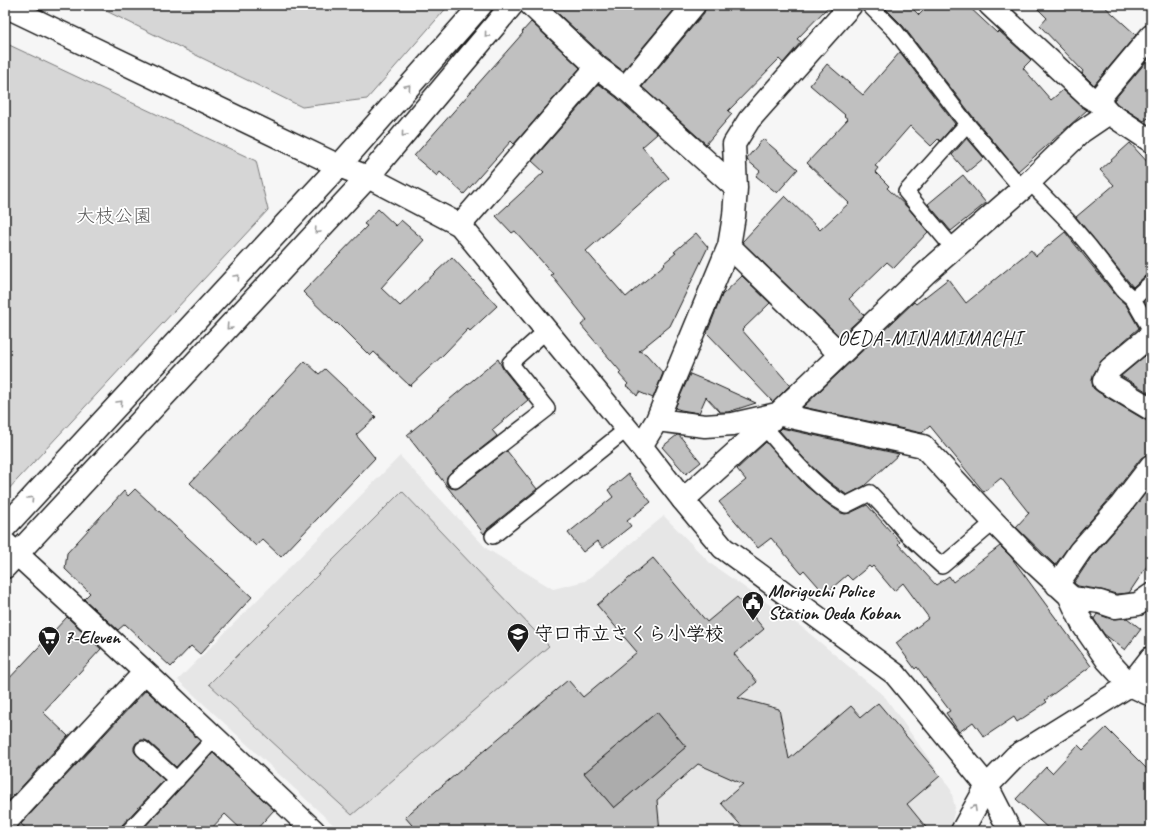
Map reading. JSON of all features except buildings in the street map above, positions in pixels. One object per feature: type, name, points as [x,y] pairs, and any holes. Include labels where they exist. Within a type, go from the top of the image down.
[{"type":"street","points":[[5,527],[339,166],[481,5]]},
{"type":"street","points":[[308,829],[145,672],[9,555],[368,177],[512,5]]},
{"type":"street","points":[[531,5],[597,67],[625,88],[736,188]]},
{"type":"street","points":[[625,88],[694,5]]},
{"type":"street","points":[[641,446],[657,420],[729,246],[734,216],[736,188],[734,144],[749,120],[852,5]]},
{"type":"street","points":[[990,5],[1089,97],[1151,141]]},
{"type":"street","points":[[5,6],[339,166],[368,177],[460,225],[723,548],[895,674],[987,786],[1010,831]]},
{"type":"street","points":[[683,500],[953,248],[1026,186],[1081,132],[1102,107],[1101,96],[1151,36]]},
{"type":"street","points":[[460,225],[597,67]]},
{"type":"street","points":[[729,246],[840,354]]},
{"type":"street","points":[[1150,332],[1110,369],[1104,381],[1151,409]]},
{"type":"street","points":[[657,420],[706,426],[770,420],[923,446],[994,522],[1072,598],[1100,602],[1115,607],[1138,604],[1151,595]]},
{"type":"street","points":[[1063,590],[1080,551],[1121,505],[1151,466]]},
{"type":"street","points":[[1063,590],[1083,625],[1107,660],[1130,685],[1151,695]]},
{"type":"street","points":[[962,831],[987,786],[1016,756],[1130,685],[1151,658]]},
{"type":"street","points":[[5,824],[145,672]]},
{"type":"lane","points":[[869,5],[896,32],[968,124],[1026,186],[1071,225],[1124,291],[1133,299],[1150,332]]},
{"type":"lane","points":[[953,248],[906,192],[968,124]]},
{"type":"lane","points":[[1133,299],[1151,284]]},
{"type":"lane","points":[[455,480],[548,409],[510,363],[547,330]]},
{"type":"lane","points":[[770,420],[796,462],[832,497],[846,505],[870,493],[907,534],[942,566],[994,522]]},
{"type":"lane","points":[[493,536],[627,429]]},
{"type":"lane","points":[[129,831],[215,738]]},
{"type":"lane","points":[[144,749],[177,780]]},
{"type":"lane","points":[[5,824],[13,831]]},
{"type":"shaded area","name":"守口市立さくら小学校","points":[[400,456],[487,549],[553,589],[585,581],[664,516],[711,564],[803,628],[885,697],[951,790],[955,808],[950,831],[340,831],[178,680]]},
{"type":"shaded area","points":[[657,712],[686,747],[614,808],[584,773]]},
{"type":"green space","points":[[94,5],[449,5],[367,99],[302,107]]},
{"type":"green space","name":"大枝公園","points":[[5,43],[256,161],[268,210],[5,493]]},
{"type":"green space","points":[[402,491],[549,646],[352,815],[209,684]]},
{"type":"place","name":"Moriguchi Police Station Oeda Koban","points":[[753,622]]},
{"type":"place","name":"守口市立さくら小学校","points":[[518,654]]},
{"type":"place","name":"7-Eleven","points":[[49,656]]},
{"type":"district","name":"OEDA-MINAMIMACHI","points":[[930,338]]}]
